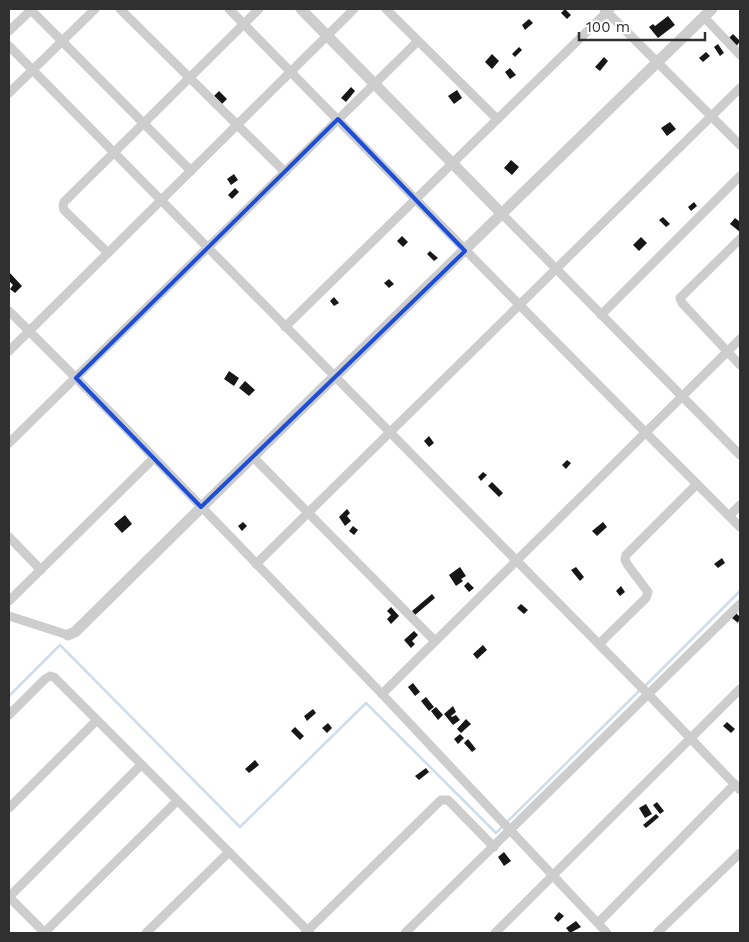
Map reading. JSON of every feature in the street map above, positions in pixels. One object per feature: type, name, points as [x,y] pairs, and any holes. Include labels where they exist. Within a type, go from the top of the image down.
[{"type":"street","points":[[9,31],[30,9],[191,171]]},
{"type":"street","points":[[9,93],[95,9]]},
{"type":"street","points":[[120,9],[284,172]]},
{"type":"street","points":[[228,9],[338,119],[519,306],[740,527]]},
{"type":"street","points":[[108,253],[64,210],[64,202],[259,9]]},
{"type":"street","points":[[301,9],[740,455]]},
{"type":"street","points":[[9,351],[354,9]]},
{"type":"street","points":[[386,9],[497,119]]},
{"type":"street","points":[[9,616],[68,635],[75,632],[712,9]]},
{"type":"street","points":[[285,327],[607,10],[740,145]]},
{"type":"street","points":[[704,17],[740,55]]},
{"type":"street","points":[[9,443],[418,41]]},
{"type":"street","points":[[9,46],[599,644],[737,787],[598,923]]},
{"type":"street","points":[[256,564],[740,88]]},
{"type":"street","points":[[601,315],[740,176]]},
{"type":"street","points":[[740,239],[680,298],[682,303],[740,365]]},
{"type":"street","points":[[9,311],[382,694],[608,933]]},
{"type":"street","points":[[382,694],[740,339]]},
{"type":"street","points":[[253,457],[435,641]]},
{"type":"street","points":[[9,601],[154,458]]},
{"type":"street","points":[[599,644],[646,598],[648,592],[627,564],[625,560],[626,555],[697,484]]},
{"type":"street","points":[[729,516],[740,505]]},
{"type":"street","points":[[9,538],[41,570]]},
{"type":"street","points":[[406,933],[740,604]]},
{"type":"street","points":[[9,715],[45,679],[50,676],[54,677],[307,932],[441,800],[448,800],[494,847]]},
{"type":"street","points":[[495,933],[740,689]]},
{"type":"street","points":[[9,808],[96,721]]},
{"type":"street","points":[[141,764],[9,897],[44,933],[177,801]]},
{"type":"street","points":[[146,933],[229,852]]},
{"type":"street","points":[[657,933],[740,853]]},
{"type":"highlighted area","points":[[338,119],[465,251],[201,507],[76,378]]},
{"type":"building","points":[[565,9],[571,15],[567,19],[561,13]]},
{"type":"building","points":[[668,16],[675,25],[658,38],[649,27],[653,24],[655,26]]},
{"type":"building","points":[[529,19],[533,23],[525,30],[522,25]]},
{"type":"building","points":[[733,34],[740,41],[736,47],[728,39]]},
{"type":"building","points":[[718,44],[724,53],[720,56],[714,47]]},
{"type":"building","points":[[519,47],[522,50],[515,57],[512,54]]},
{"type":"building","points":[[706,52],[710,56],[703,62],[699,58]]},
{"type":"building","points":[[492,54],[499,61],[492,69],[485,62]]},
{"type":"building","points":[[604,57],[608,61],[600,71],[595,67]]},
{"type":"building","points":[[510,68],[516,75],[510,79],[505,72]]},
{"type":"building","points":[[351,87],[355,91],[346,102],[341,98]]},
{"type":"building","points":[[457,90],[462,98],[454,104],[448,96]]},
{"type":"building","points":[[219,91],[227,99],[222,104],[214,96]]},
{"type":"building","points":[[670,122],[676,129],[667,136],[661,128]]},
{"type":"building","points":[[511,160],[519,167],[512,175],[504,168]]},
{"type":"building","points":[[234,174],[238,180],[231,185],[227,179]]},
{"type":"building","points":[[235,188],[239,192],[232,199],[228,195]]},
{"type":"building","points":[[694,202],[697,206],[691,211],[688,207]]},
{"type":"building","points":[[663,217],[670,224],[666,227],[659,220]]},
{"type":"building","points":[[735,218],[740,222],[740,232],[730,224]]},
{"type":"building","points":[[402,236],[408,242],[403,247],[397,241]]},
{"type":"building","points":[[641,237],[647,243],[639,251],[633,245]]},
{"type":"building","points":[[430,251],[438,258],[434,261],[427,254]]},
{"type":"building","points":[[9,272],[22,286],[15,293],[10,289],[13,285],[9,281]]},
{"type":"building","points":[[389,279],[394,284],[389,288],[384,283]]},
{"type":"building","points":[[334,297],[339,303],[334,306],[330,301]]},
{"type":"building","points":[[229,371],[239,378],[234,386],[224,379]]},
{"type":"building","points":[[245,381],[255,390],[249,396],[239,388]]},
{"type":"building","points":[[429,436],[434,443],[429,447],[424,441]]},
{"type":"building","points":[[567,460],[571,463],[566,469],[562,465]]},
{"type":"building","points":[[483,472],[487,475],[481,481],[478,477]]},
{"type":"building","points":[[492,482],[503,493],[499,497],[488,486]]},
{"type":"building","points":[[347,509],[350,513],[347,516],[351,521],[345,526],[339,517]]},
{"type":"building","points":[[125,515],[132,524],[122,533],[114,524]]},
{"type":"building","points":[[243,522],[247,526],[242,531],[238,526]]},
{"type":"building","points":[[603,522],[607,527],[597,536],[592,531]]},
{"type":"building","points":[[353,526],[358,530],[354,535],[349,531]]},
{"type":"building","points":[[722,558],[725,563],[718,568],[714,564]]},
{"type":"building","points":[[460,567],[466,576],[456,586],[449,575]]},
{"type":"building","points":[[576,567],[584,577],[580,581],[571,570]]},
{"type":"building","points":[[468,582],[474,588],[469,592],[464,586]]},
{"type":"building","points":[[621,586],[625,592],[620,596],[616,591]]},
{"type":"building","points":[[432,594],[435,598],[415,615],[412,611]]},
{"type":"building","points":[[521,604],[528,610],[524,614],[517,608]]},
{"type":"building","points":[[391,607],[399,616],[391,624],[387,619],[391,615],[387,611]]},
{"type":"building","points":[[736,613],[740,617],[738,623],[732,618]]},
{"type":"building","points":[[414,631],[418,635],[412,641],[415,644],[411,648],[404,640]]},
{"type":"building","points":[[483,645],[487,650],[477,659],[473,654]]},
{"type":"building","points":[[413,683],[420,692],[415,696],[408,687]]},
{"type":"building","points":[[426,697],[434,707],[429,711],[421,701]]},
{"type":"building","points":[[453,706],[456,712],[451,716],[456,715],[460,720],[453,725],[444,714]]},
{"type":"building","points":[[436,707],[443,715],[438,720],[431,711]]},
{"type":"building","points":[[313,709],[316,713],[307,721],[304,716]]},
{"type":"building","points":[[466,719],[471,724],[461,733],[457,729]]},
{"type":"building","points":[[727,722],[735,729],[731,733],[723,726]]},
{"type":"building","points":[[328,723],[332,728],[327,733],[322,728]]},
{"type":"building","points":[[295,727],[304,736],[300,740],[291,731]]},
{"type":"building","points":[[460,734],[464,738],[458,744],[454,739]]},
{"type":"building","points":[[468,739],[476,749],[472,752],[464,743]]},
{"type":"building","points":[[255,760],[259,765],[249,773],[245,769]]},
{"type":"building","points":[[426,768],[429,772],[419,780],[415,776]]},
{"type":"building","points":[[657,802],[664,811],[660,814],[653,805]]},
{"type":"building","points":[[646,804],[652,814],[645,818],[639,808]]},
{"type":"building","points":[[656,814],[659,817],[646,828],[643,825]]},
{"type":"building","points":[[504,852],[511,861],[504,866],[498,857]]},
{"type":"building","points":[[559,912],[564,916],[558,922],[554,918]]},
{"type":"building","points":[[576,921],[581,927],[570,933],[566,928]]},
{"type":"waterway","points":[[644,687],[740,591]]},
{"type":"waterway","points":[[9,696],[60,645],[240,827],[366,703],[496,833],[503,826]]},
{"type":"waterway","points":[[507,822],[640,690]]}]
